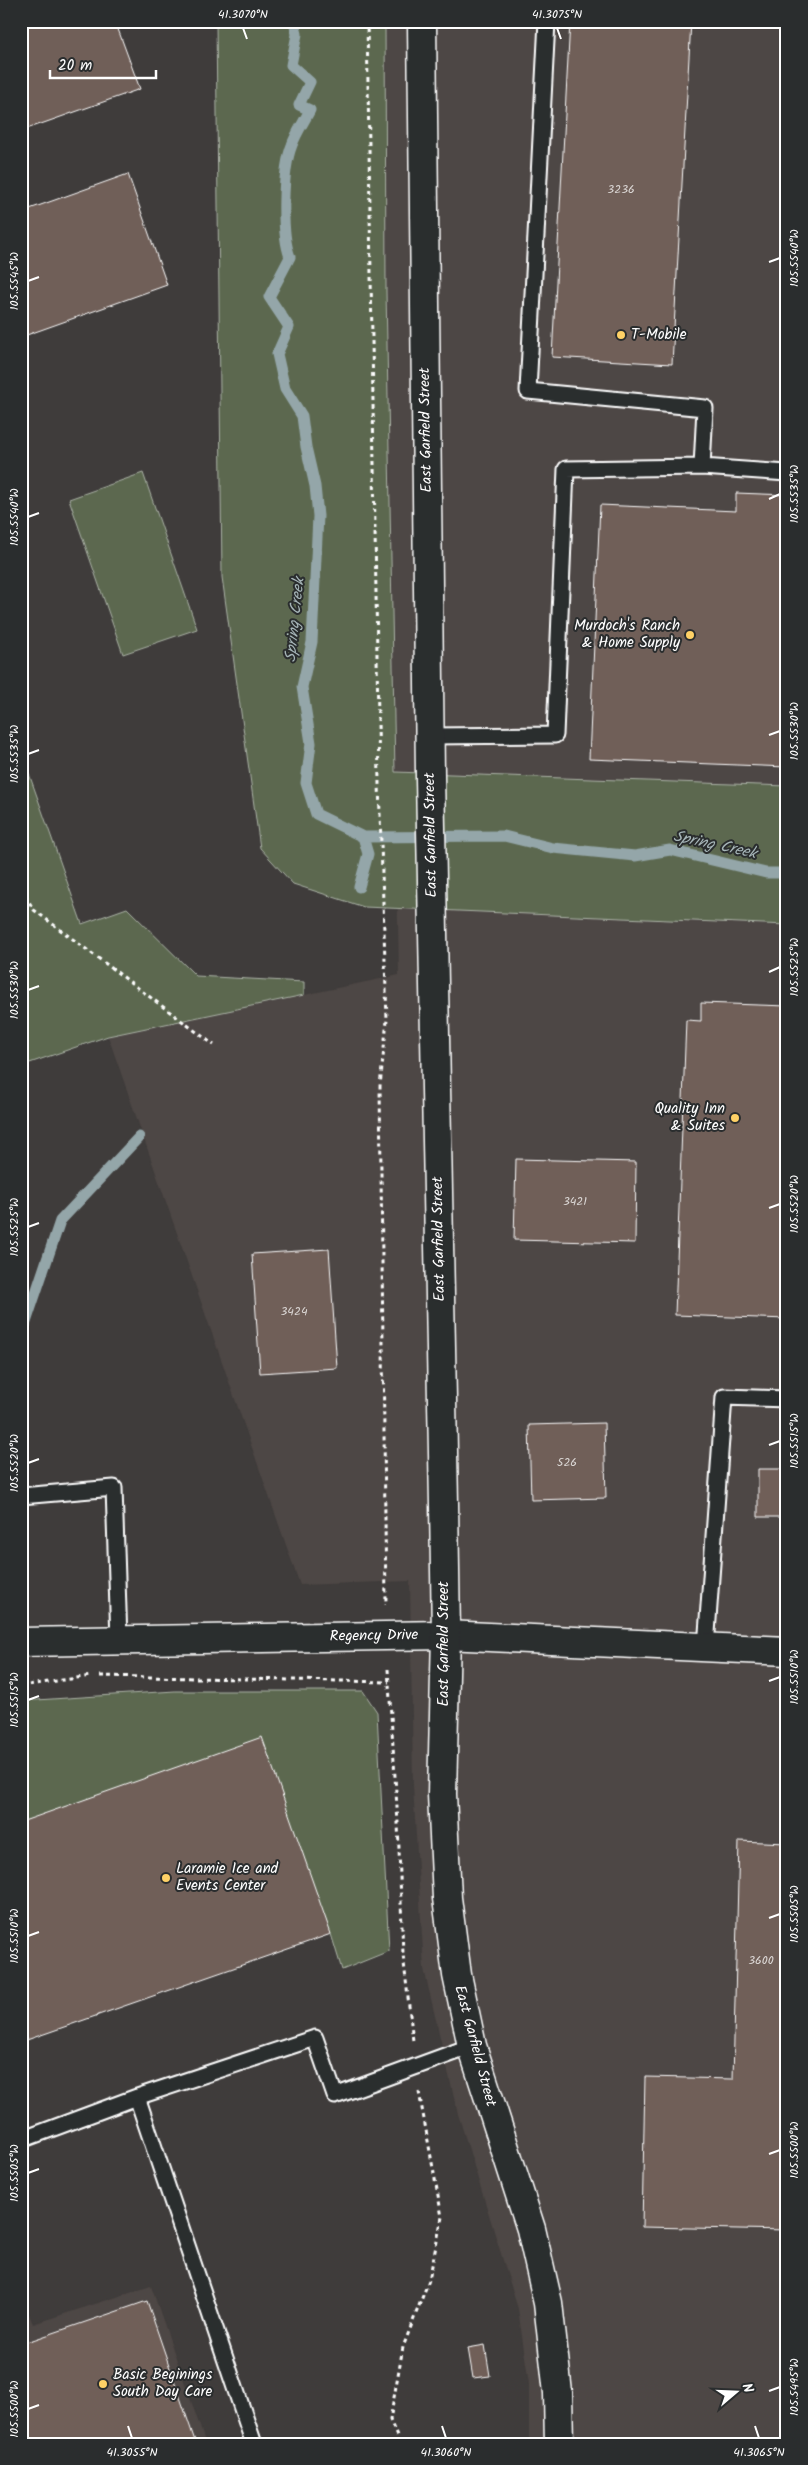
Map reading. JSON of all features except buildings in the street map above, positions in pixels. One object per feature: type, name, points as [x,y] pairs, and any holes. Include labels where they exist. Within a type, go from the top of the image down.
[{"type":"street","name":"East Garfield Street","points":[[422,21],[430,776],[446,1635],[442,1794],[447,1898],[457,1975],[472,2046],[531,2229],[548,2303],[558,2393],[560,2444]]},
{"type":"street","name":"Regency Drive","points":[[21,1642],[446,1635],[787,1651]]},
{"type":"lane","points":[[547,21],[528,391],[705,408],[702,467]]},
{"type":"lane","points":[[430,736],[555,735],[566,469],[702,467],[787,473]]},
{"type":"lane","points":[[706,1647],[724,1396],[787,1399]]},
{"type":"lane","points":[[21,1496],[114,1488],[119,1640]]},
{"type":"lane","points":[[21,2140],[137,2097],[315,2038],[335,2096],[472,2046]]},
{"type":"lane","points":[[137,2097],[254,2444]]},
{"type":"path","points":[[367,21],[380,784],[387,1020],[380,1095],[386,1636],[408,2014],[421,2109],[431,2151],[442,2216],[429,2280],[403,2347],[390,2420],[400,2444]]},
{"type":"path","points":[[21,889],[34,910],[214,1045]]},
{"type":"path","points":[[21,1686],[92,1676],[389,1682]]},
{"type":"shaded area","points":[[385,21],[787,21],[787,2444],[529,2444],[529,2384],[518,2309],[458,2114],[424,1969],[413,1786],[410,1581],[300,1585],[108,1036],[399,975],[386,291]]},
{"type":"shaded area","name":"Basic Beginings South Day Care","points":[[151,2286],[206,2444],[21,2444],[21,2295],[33,2324]]},
{"type":"green space","points":[[216,21],[385,21],[386,291],[395,772],[787,786],[787,925],[364,907],[293,884],[260,848],[222,577]]},
{"type":"green space","points":[[143,473],[197,629],[123,654],[69,499]]},
{"type":"green space","points":[[21,751],[82,924],[127,908],[196,976],[304,982],[304,995],[108,1036],[21,1066]]},
{"type":"green space","points":[[175,1691],[363,1691],[377,1712],[389,1951],[342,1970],[331,1934],[21,1822],[21,1701]]},
{"type":"waterway","name":"Spring Creek","points":[[294,21],[297,34],[291,65],[310,82],[299,105],[310,110],[294,141],[286,170],[284,218],[290,257],[269,297],[289,327],[277,354],[285,389],[302,416],[306,447],[315,486],[318,516],[312,642],[302,687],[311,743],[306,783],[316,814],[363,837],[504,836],[553,848],[635,856],[670,850],[766,873],[787,873]]},
{"type":"waterway","points":[[359,887],[368,854],[363,837]]},
{"type":"waterway","points":[[21,1337],[60,1221],[139,1137]]},
{"type":"place","name":"T-Mobile","points":[[621,335]]},
{"type":"place","name":"Murdoch's Ranch & Home Supply","points":[[690,635]]},
{"type":"place","name":"Quality Inn & Suites","points":[[735,1118]]},
{"type":"place","name":"Laramie Ice and Events Center","points":[[166,1878]]},
{"type":"place","name":"Basic Beginings South Day Care","points":[[103,2384]]}]
